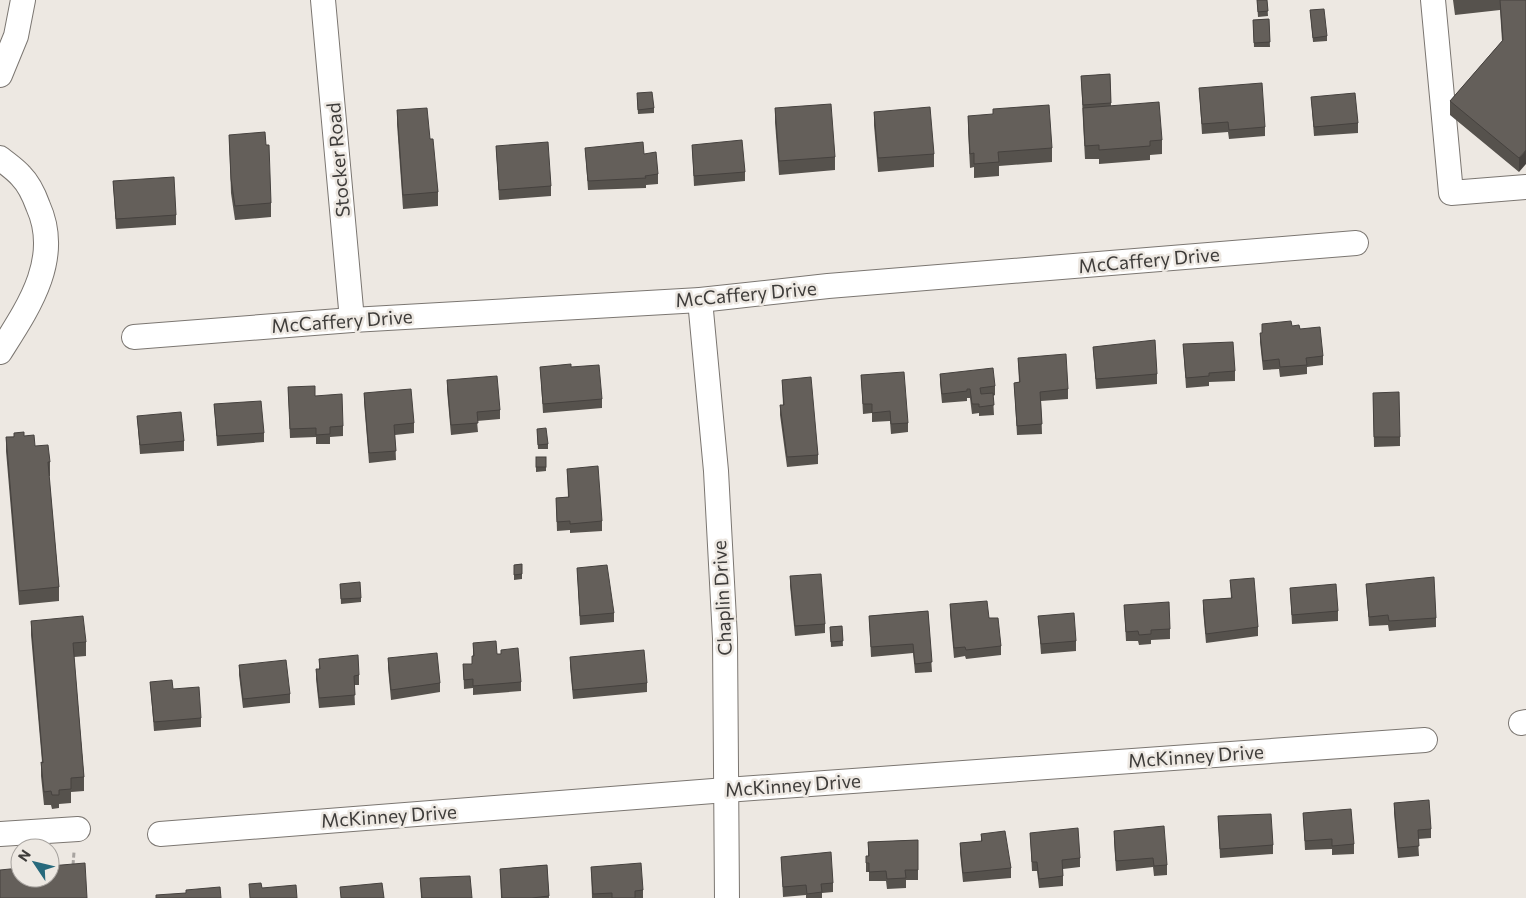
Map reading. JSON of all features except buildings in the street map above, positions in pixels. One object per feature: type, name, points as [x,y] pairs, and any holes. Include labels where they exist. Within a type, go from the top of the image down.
[{"type":"street","points":[[0,75],[16,36],[23,0]]},
{"type":"street","name":"Stocker Road","points":[[323,0],[352,320]]},
{"type":"street","points":[[1433,0],[1451,193],[1526,188]]},
{"type":"street","points":[[0,158],[21,175],[32,191],[42,214],[47,239],[45,261],[39,283],[29,305],[0,352]]},
{"type":"street","name":"McCaffery Drive","points":[[134,337],[352,320],[700,300],[838,285],[1356,243]]},
{"type":"street","name":"Chaplin Drive","points":[[700,300],[716,471],[725,638],[727,898]]},
{"type":"street","name":"McKinney Drive","points":[[160,834],[726,790],[1425,740]]},
{"type":"street","points":[[0,834],[78,829]]}]
